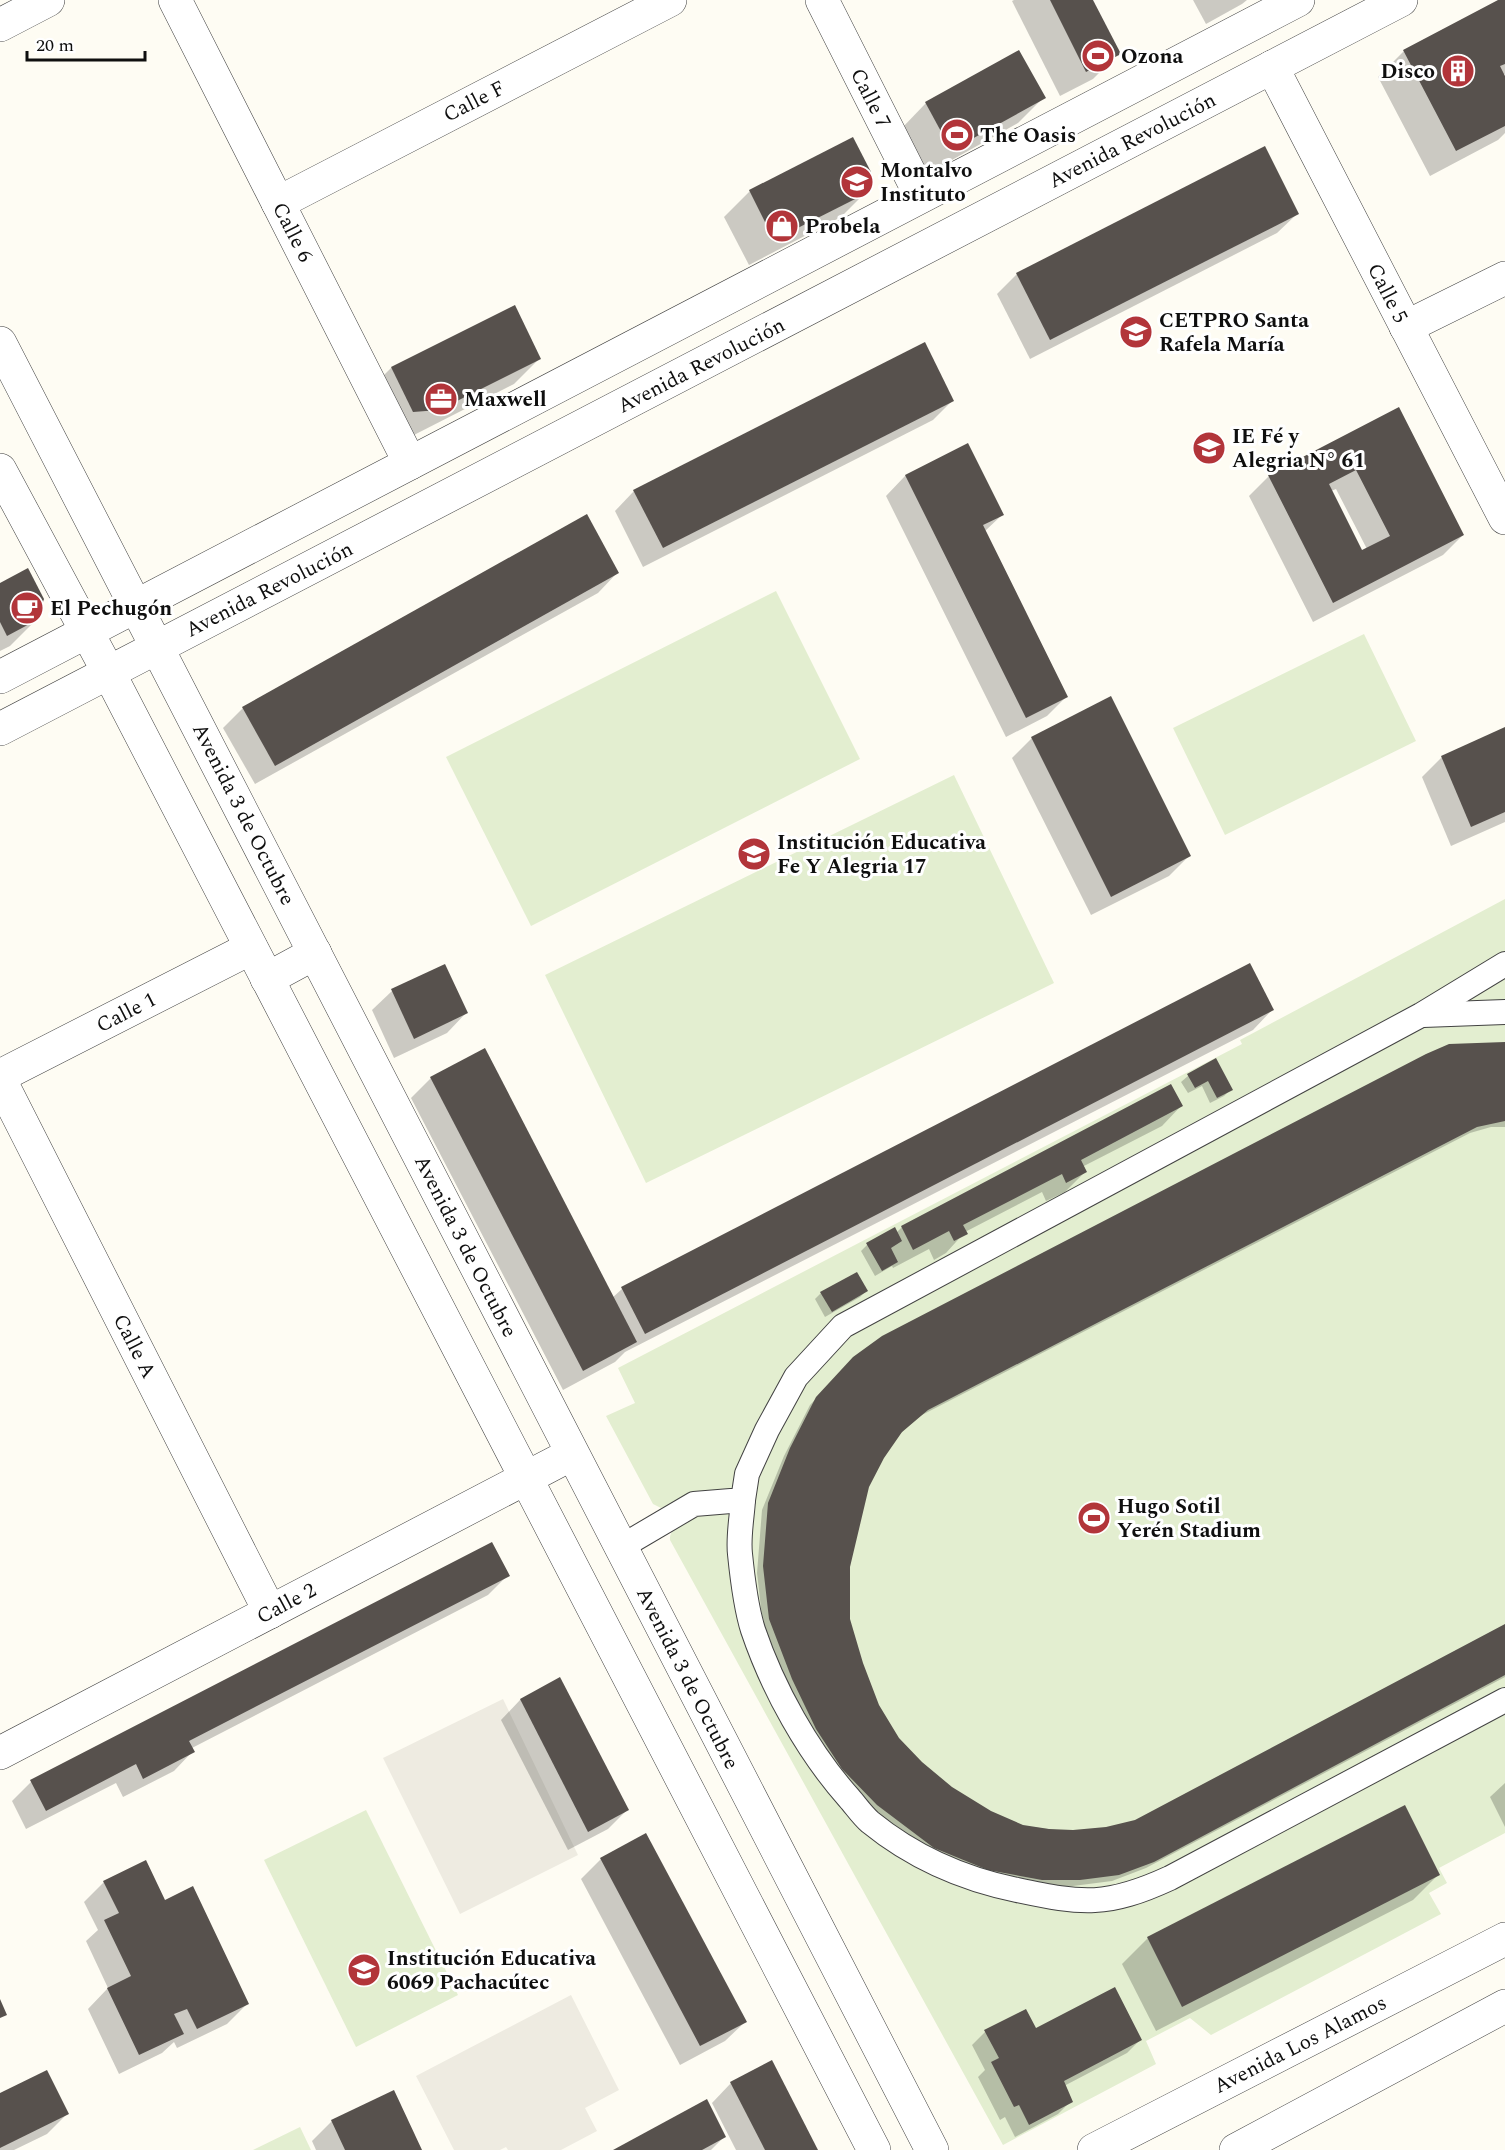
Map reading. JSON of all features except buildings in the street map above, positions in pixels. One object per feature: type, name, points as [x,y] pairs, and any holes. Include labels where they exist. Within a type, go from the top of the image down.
[{"type":"street","points":[[0,25],[48,0]]},
{"type":"street","name":"Calle 6","points":[[175,0],[411,463]]},
{"type":"street","name":"Calle F","points":[[278,202],[670,0]]},
{"type":"street","name":"Calle 7","points":[[822,0],[921,196]]},
{"type":"street","points":[[0,677],[1298,0]]},
{"type":"street","name":"Avenida Revolución","points":[[0,729],[1401,0]]},
{"type":"street","name":"Calle 5","points":[[1272,68],[1505,518]]},
{"type":"street","points":[[1406,327],[1505,278]]},
{"type":"street","name":"Avenida 3 de Octubre","points":[[0,343],[932,2150]]},
{"type":"street","points":[[0,470],[109,672],[874,2150]]},
{"type":"street","name":"Calle 1","points":[[0,1078],[251,948]]},
{"type":"street","points":[[267,979],[315,953]]},
{"type":"street","name":"Calle A","points":[[0,1078],[270,1612]]},
{"type":"street","name":"Calle 2","points":[[2,1745],[270,1612],[572,1454]]},
{"type":"street","name":"Avenida Los Alamos","points":[[1094,2150],[1505,1939]]},
{"type":"street","points":[[1236,2150],[1274,2141],[1505,2006]]},
{"type":"lane","points":[[1505,964],[1422,1015],[843,1326],[796,1377],[767,1430],[747,1474],[739,1552],[753,1629],[786,1708],[829,1776],[869,1820],[912,1852],[971,1879],[1060,1899],[1108,1900],[1141,1891],[1170,1878],[1505,1700]]},
{"type":"lane","points":[[1422,1015],[1505,1012]]},
{"type":"lane","points":[[621,1547],[694,1504],[743,1500]]},
{"type":"green space","points":[[776,591],[860,759],[531,926],[446,757]]},
{"type":"green space","points":[[1364,634],[1416,741],[1225,835],[1173,728]]},
{"type":"green space","points":[[954,775],[1054,983],[646,1183],[545,975]]},
{"type":"green space","name":"Hugo Sotil Yerén Stadium","points":[[1505,899],[1505,1833],[1439,1868],[1447,1883],[1429,1893],[1441,1914],[1211,2035],[1190,2018],[1146,2041],[1156,2064],[1003,2145],[670,1540],[672,1532],[685,1524],[674,1503],[661,1508],[653,1504],[606,1416],[635,1403],[618,1368],[1242,1044],[1240,1040]]},
{"type":"green space","points":[[366,1810],[458,1995],[356,2047],[264,1860]]},
{"type":"green space","points":[[300,2127],[311,2150],[253,2150]]},
{"type":"shaded area","points":[[503,1699],[578,1855],[460,1914],[383,1758]]},
{"type":"shaded area","points":[[571,1995],[619,2090],[585,2108],[597,2131],[561,2150],[508,2150],[506,2147],[500,2150],[454,2150],[416,2076]]},
{"type":"place","name":"Ozona","points":[[1098,56]]},
{"type":"place","name":"Disco","points":[[1458,71]]},
{"type":"place","name":"The Oasis","points":[[957,135]]},
{"type":"place","name":"Montalvo Instituto","points":[[857,182]]},
{"type":"place","name":"Probela","points":[[782,226]]},
{"type":"place","name":"CETPRO Santa Rafela María","points":[[1136,332]]},
{"type":"place","name":"Maxwell","points":[[441,399]]},
{"type":"place","name":"IE Fé y Alegria N° 61","points":[[1209,448]]},
{"type":"place","name":"El Pechugón","points":[[27,608]]},
{"type":"place","name":"Institución Educativa Fe Y Alegria 17","points":[[754,854]]},
{"type":"place","name":"Hugo Sotil Yerén Stadium","points":[[1094,1518]]},
{"type":"place","name":"Institución Educativa 6069 Pachacútec","points":[[364,1970]]}]
